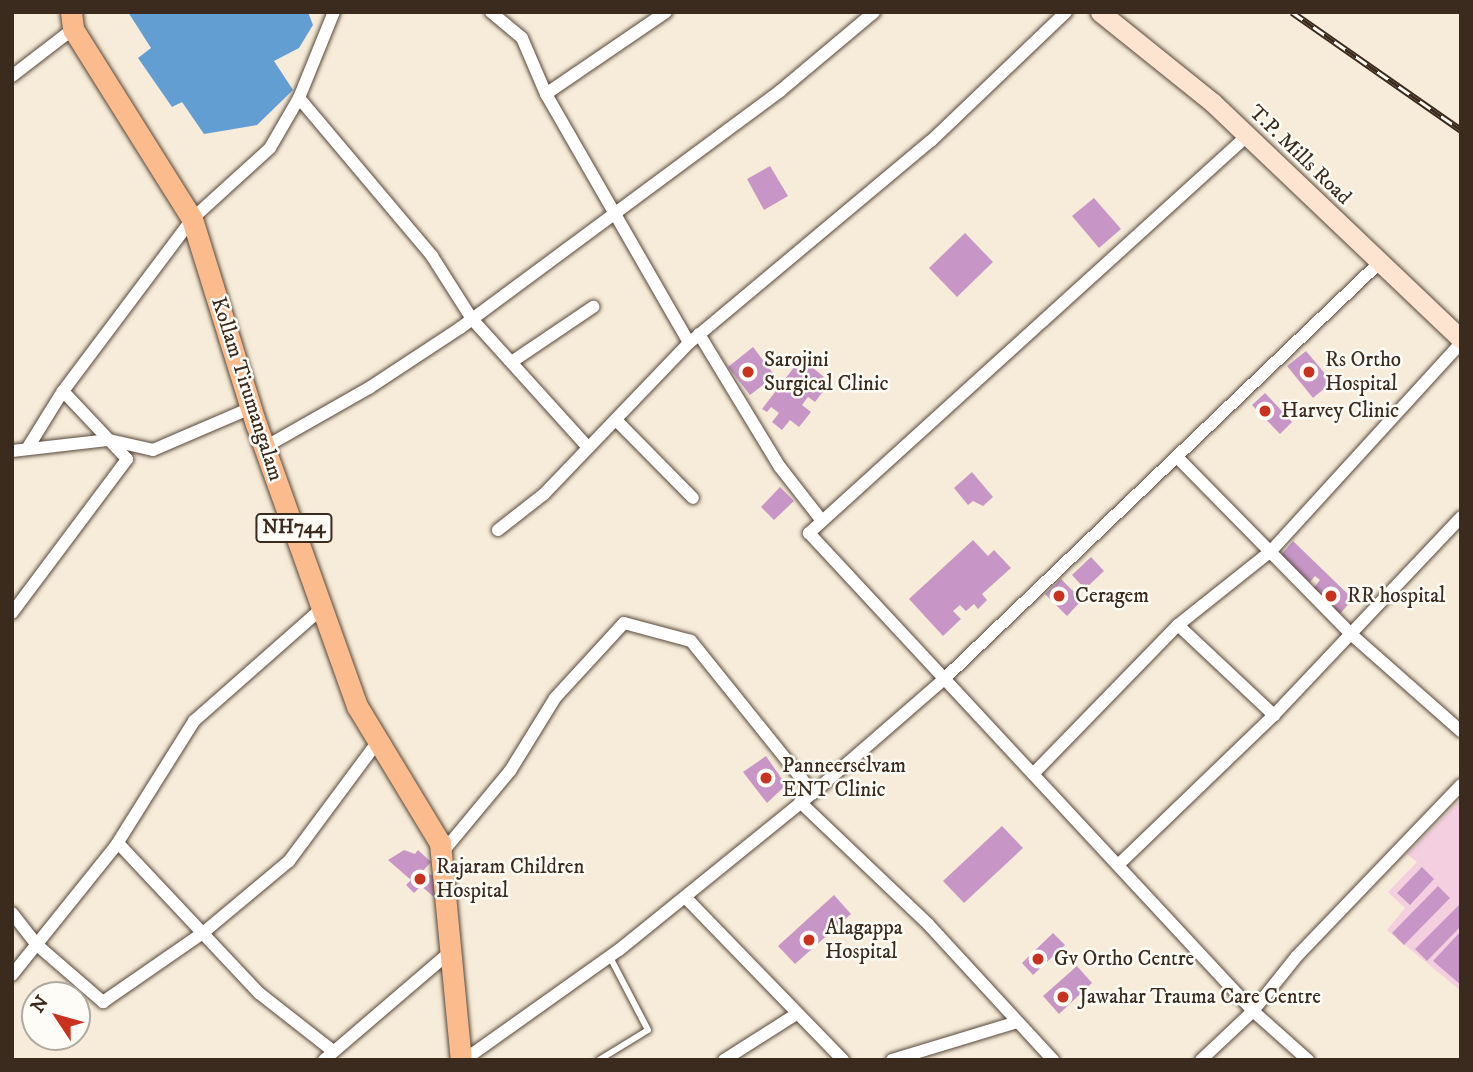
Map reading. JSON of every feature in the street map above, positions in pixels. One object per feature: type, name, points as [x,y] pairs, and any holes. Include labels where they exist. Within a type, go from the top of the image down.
[{"type":"highway","name":"Kollam Tirumangalam","points":[[72,21],[192,219],[251,408],[358,706],[440,843],[463,1060]]},
{"type":"main road","name":"T.P. Mills Road","points":[[1100,12],[1248,135],[1461,341]]},
{"type":"street","points":[[27,449],[63,391],[192,219],[270,148],[299,98],[334,12]]},
{"type":"street","points":[[546,94],[666,12]]},
{"type":"street","points":[[265,447],[369,388],[472,319],[780,91],[874,12]]},
{"type":"street","points":[[498,530],[544,494],[586,445],[617,421],[689,343],[931,141],[1066,12]]},
{"type":"street","points":[[495,13],[522,38],[546,94],[689,343]]},
{"type":"street","points":[[12,76],[72,21]]},
{"type":"street","points":[[299,98],[353,157],[432,256],[472,319],[513,361],[518,373],[586,445]]},
{"type":"street","points":[[1248,135],[809,533],[1253,1011],[1308,1060]]},
{"type":"street","points":[[463,1060],[610,957],[687,898],[813,793],[944,679],[1379,263]]},
{"type":"street","points":[[513,361],[593,307]]},
{"type":"street","points":[[699,334],[780,467],[822,521]]},
{"type":"street","points":[[1033,774],[1178,625],[1271,551],[1461,341]]},
{"type":"street","points":[[12,613],[127,460],[63,391]]},
{"type":"street","points":[[12,451],[109,440],[153,450],[251,408]]},
{"type":"street","points":[[617,421],[693,498]]},
{"type":"street","points":[[1177,457],[1352,635],[1461,731]]},
{"type":"street","points":[[1118,865],[1274,715],[1461,517]]},
{"type":"street","points":[[12,975],[115,847],[194,721],[322,608]]},
{"type":"street","points":[[441,854],[510,771],[555,698],[624,623],[691,641],[813,793]]},
{"type":"street","points":[[1178,625],[1274,715]]},
{"type":"street","points":[[12,914],[36,944],[103,1002],[204,932],[289,861],[379,740]]},
{"type":"street","points":[[1201,1060],[1253,1011],[1297,956],[1461,785]]},
{"type":"street","points":[[800,803],[928,925],[1053,1060]]},
{"type":"street","points":[[115,847],[118,844],[259,993],[329,1055],[451,951]]},
{"type":"street","points":[[687,898],[795,1015],[843,1060]]},
{"type":"street","points":[[724,1060],[795,1015]]},
{"type":"street","points":[[892,1060],[1017,1022]]},
{"type":"lane","points":[[599,1060],[648,1030],[610,957]]},
{"type":"shaded area","points":[[1461,799],[1461,991],[1387,930],[1405,908],[1388,892],[1417,862],[1407,854]]},
{"type":"water","points":[[128,12],[308,12],[313,25],[299,48],[274,61],[293,90],[257,125],[204,134],[182,102],[172,107],[138,58],[151,48]]},
{"type":"building","points":[[770,166],[788,196],[764,210],[747,179]]},
{"type":"building","points":[[1094,198],[1121,229],[1099,248],[1072,216]]},
{"type":"building","points":[[965,233],[993,262],[957,297],[929,268]]},
{"type":"building","points":[[753,347],[775,376],[750,395],[728,367]]},
{"type":"building","points":[[1306,351],[1332,382],[1313,398],[1287,366]]},
{"type":"building","points":[[807,363],[824,377],[819,384],[825,389],[815,402],[808,397],[802,405],[811,412],[799,427],[790,420],[782,430],[772,422],[779,413],[771,407],[767,412],[762,409],[795,366],[801,370]]},
{"type":"building","points":[[1265,393],[1292,422],[1280,434],[1252,405]]},
{"type":"building","points":[[972,472],[993,497],[983,506],[973,501],[968,505],[954,488]]},
{"type":"building","points":[[780,487],[794,501],[774,520],[761,507]]},
{"type":"building","points":[[973,540],[988,556],[994,550],[1011,568],[982,594],[987,600],[978,609],[974,604],[966,611],[960,605],[953,611],[961,619],[943,636],[909,599]]},
{"type":"building","points":[[1293,541],[1353,599],[1339,615],[1311,591],[1320,580],[1315,576],[1310,582],[1280,556]]},
{"type":"building","points":[[1091,557],[1104,571],[1085,589],[1072,575]]},
{"type":"building","points":[[1061,579],[1082,600],[1067,616],[1045,594]]},
{"type":"building","points":[[766,756],[786,785],[767,803],[743,772]]},
{"type":"building","points":[[1002,826],[1023,848],[964,903],[943,881]]},
{"type":"building","points":[[404,850],[415,854],[418,850],[431,862],[421,873],[426,878],[430,874],[444,887],[434,897],[421,886],[414,893],[406,885],[411,880],[388,860]]},
{"type":"building","points":[[1422,867],[1434,879],[1410,905],[1397,893]]},
{"type":"building","points":[[1438,886],[1450,898],[1404,945],[1392,933]]},
{"type":"building","points":[[834,895],[851,914],[795,964],[778,946]]},
{"type":"building","points":[[1461,903],[1461,926],[1427,961],[1415,949]]},
{"type":"building","points":[[1461,931],[1460,958],[1461,985],[1433,961]]},
{"type":"building","points":[[1053,933],[1065,945],[1033,975],[1022,963]]},
{"type":"building","points":[[1077,966],[1092,983],[1059,1014],[1043,996]]},
{"type":"railway","points":[[1292,12],[1461,130]]},
{"type":"place","name":"Sarojini Surgical Clinic","points":[[748,372]]},
{"type":"place","name":"Rs Ortho Hospital","points":[[1309,372]]},
{"type":"place","name":"Harvey Clinic","points":[[1265,411]]},
{"type":"place","name":"Ceragem","points":[[1059,596]]},
{"type":"place","name":"RR hospital","points":[[1331,596]]},
{"type":"place","name":"Panneerselvam ENT Clinic","points":[[766,778]]},
{"type":"place","name":"Rajaram Children Hospital","points":[[420,879]]},
{"type":"place","name":"Alagappa Hospital","points":[[809,940]]},
{"type":"place","name":"Gv Ortho Centre","points":[[1038,959]]},
{"type":"place","name":"Jawahar Trauma Care Centre","points":[[1063,997]]}]
